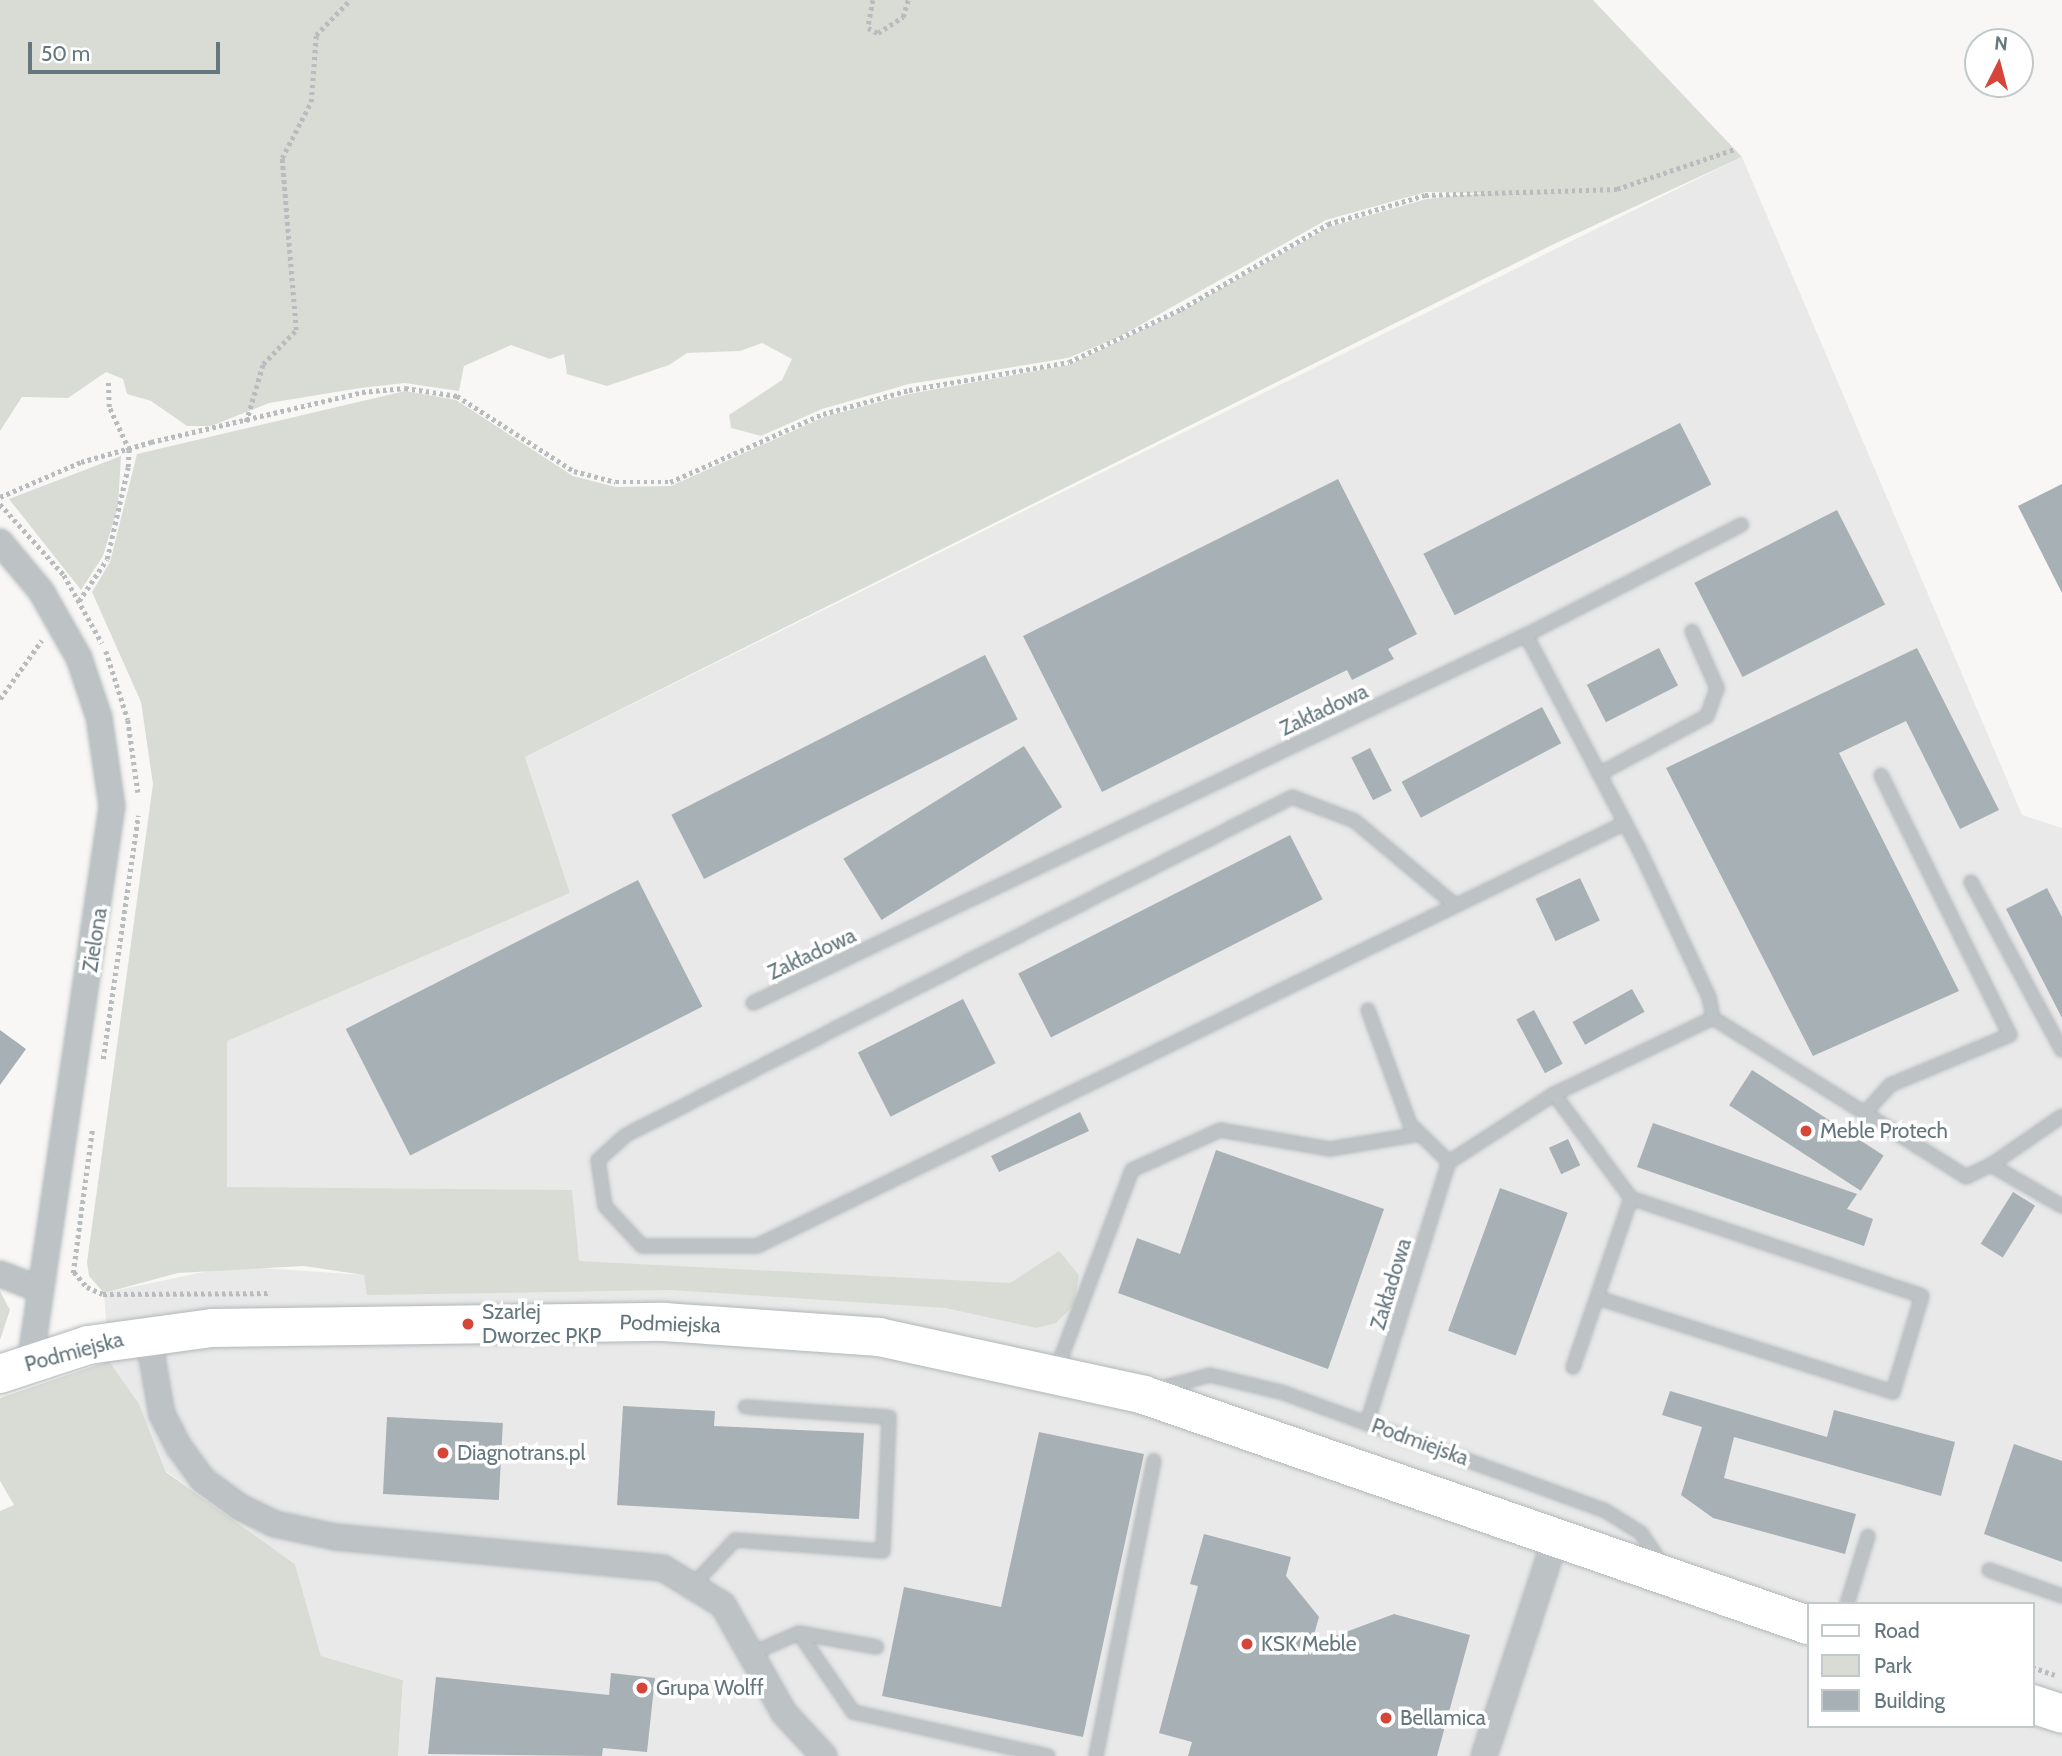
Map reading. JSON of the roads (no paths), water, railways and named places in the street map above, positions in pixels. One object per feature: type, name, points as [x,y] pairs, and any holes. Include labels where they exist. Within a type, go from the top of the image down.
[{"type":"main road","name":"Podmiejska","points":[[15,1369],[148,1335],[664,1322],[879,1337],[1056,1371],[1144,1395],[1806,1624]]},
{"type":"main road","points":[[2034,1705],[2062,1714]]},
{"type":"street","name":"Zielona","points":[[0,542],[61,623],[99,717],[111,817],[39,1289],[15,1369]]},
{"type":"street","points":[[0,1274],[39,1289]]},
{"type":"street","name":"Podmiejska","points":[[148,1335],[162,1414],[179,1447],[203,1480],[275,1524],[390,1543],[663,1568],[723,1605],[755,1652],[784,1713],[824,1756]]},
{"type":"street","points":[[1484,1756],[1556,1537]]},
{"type":"lane","name":"Zakładowa","points":[[753,1003],[1525,635],[1741,526]]},
{"type":"lane","points":[[1600,774],[1707,716],[1717,688],[1692,631]]},
{"type":"lane","points":[[1525,635],[1625,823],[1709,997],[1713,1018],[1966,1177],[1991,1165],[2062,1116]]},
{"type":"lane","points":[[1865,1113],[1890,1085],[2010,1035],[1881,775]]},
{"type":"lane","points":[[1455,905],[1355,821],[1292,797],[626,1135],[598,1160],[605,1206],[642,1246],[757,1246],[1625,823]]},
{"type":"lane","points":[[1971,882],[2062,1050]]},
{"type":"lane","points":[[1368,1010],[1410,1124],[1449,1162],[1554,1094],[1713,1018]]},
{"type":"lane","points":[[1554,1094],[1631,1198],[1922,1296],[1893,1392],[1598,1298]]},
{"type":"lane","points":[[1056,1371],[1132,1170],[1220,1130],[1330,1149],[1420,1134]]},
{"type":"lane","name":"Zakładowa","points":[[1367,1423],[1449,1162]]},
{"type":"lane","points":[[1991,1165],[2062,1206]]},
{"type":"lane","points":[[1573,1367],[1631,1198]]},
{"type":"lane","name":"Podmiejska","points":[[1144,1395],[1193,1377],[1240,1378],[1604,1510],[1641,1533],[1668,1576]]},
{"type":"lane","points":[[692,1586],[735,1540],[883,1551],[889,1417],[745,1407]]},
{"type":"lane","points":[[1096,1756],[1154,1461]]},
{"type":"lane","points":[[1848,1602],[1868,1536]]},
{"type":"lane","points":[[1989,1570],[2062,1596]]},
{"type":"lane","points":[[755,1652],[799,1633],[877,1647]]},
{"type":"lane","points":[[799,1633],[853,1712],[1048,1756]]},
{"type":"place","name":"Meble Protech","points":[[1806,1131]]},
{"type":"place","name":"Szarlej Dworzec PKP","points":[[468,1324]]},
{"type":"place","name":"Diagnotrans.pl","points":[[443,1453]]},
{"type":"place","name":"KSK Meble","points":[[1247,1644]]},
{"type":"place","name":"Grupa Wolff","points":[[642,1688]]},
{"type":"place","name":"Bellamica","points":[[1386,1718]]}]
